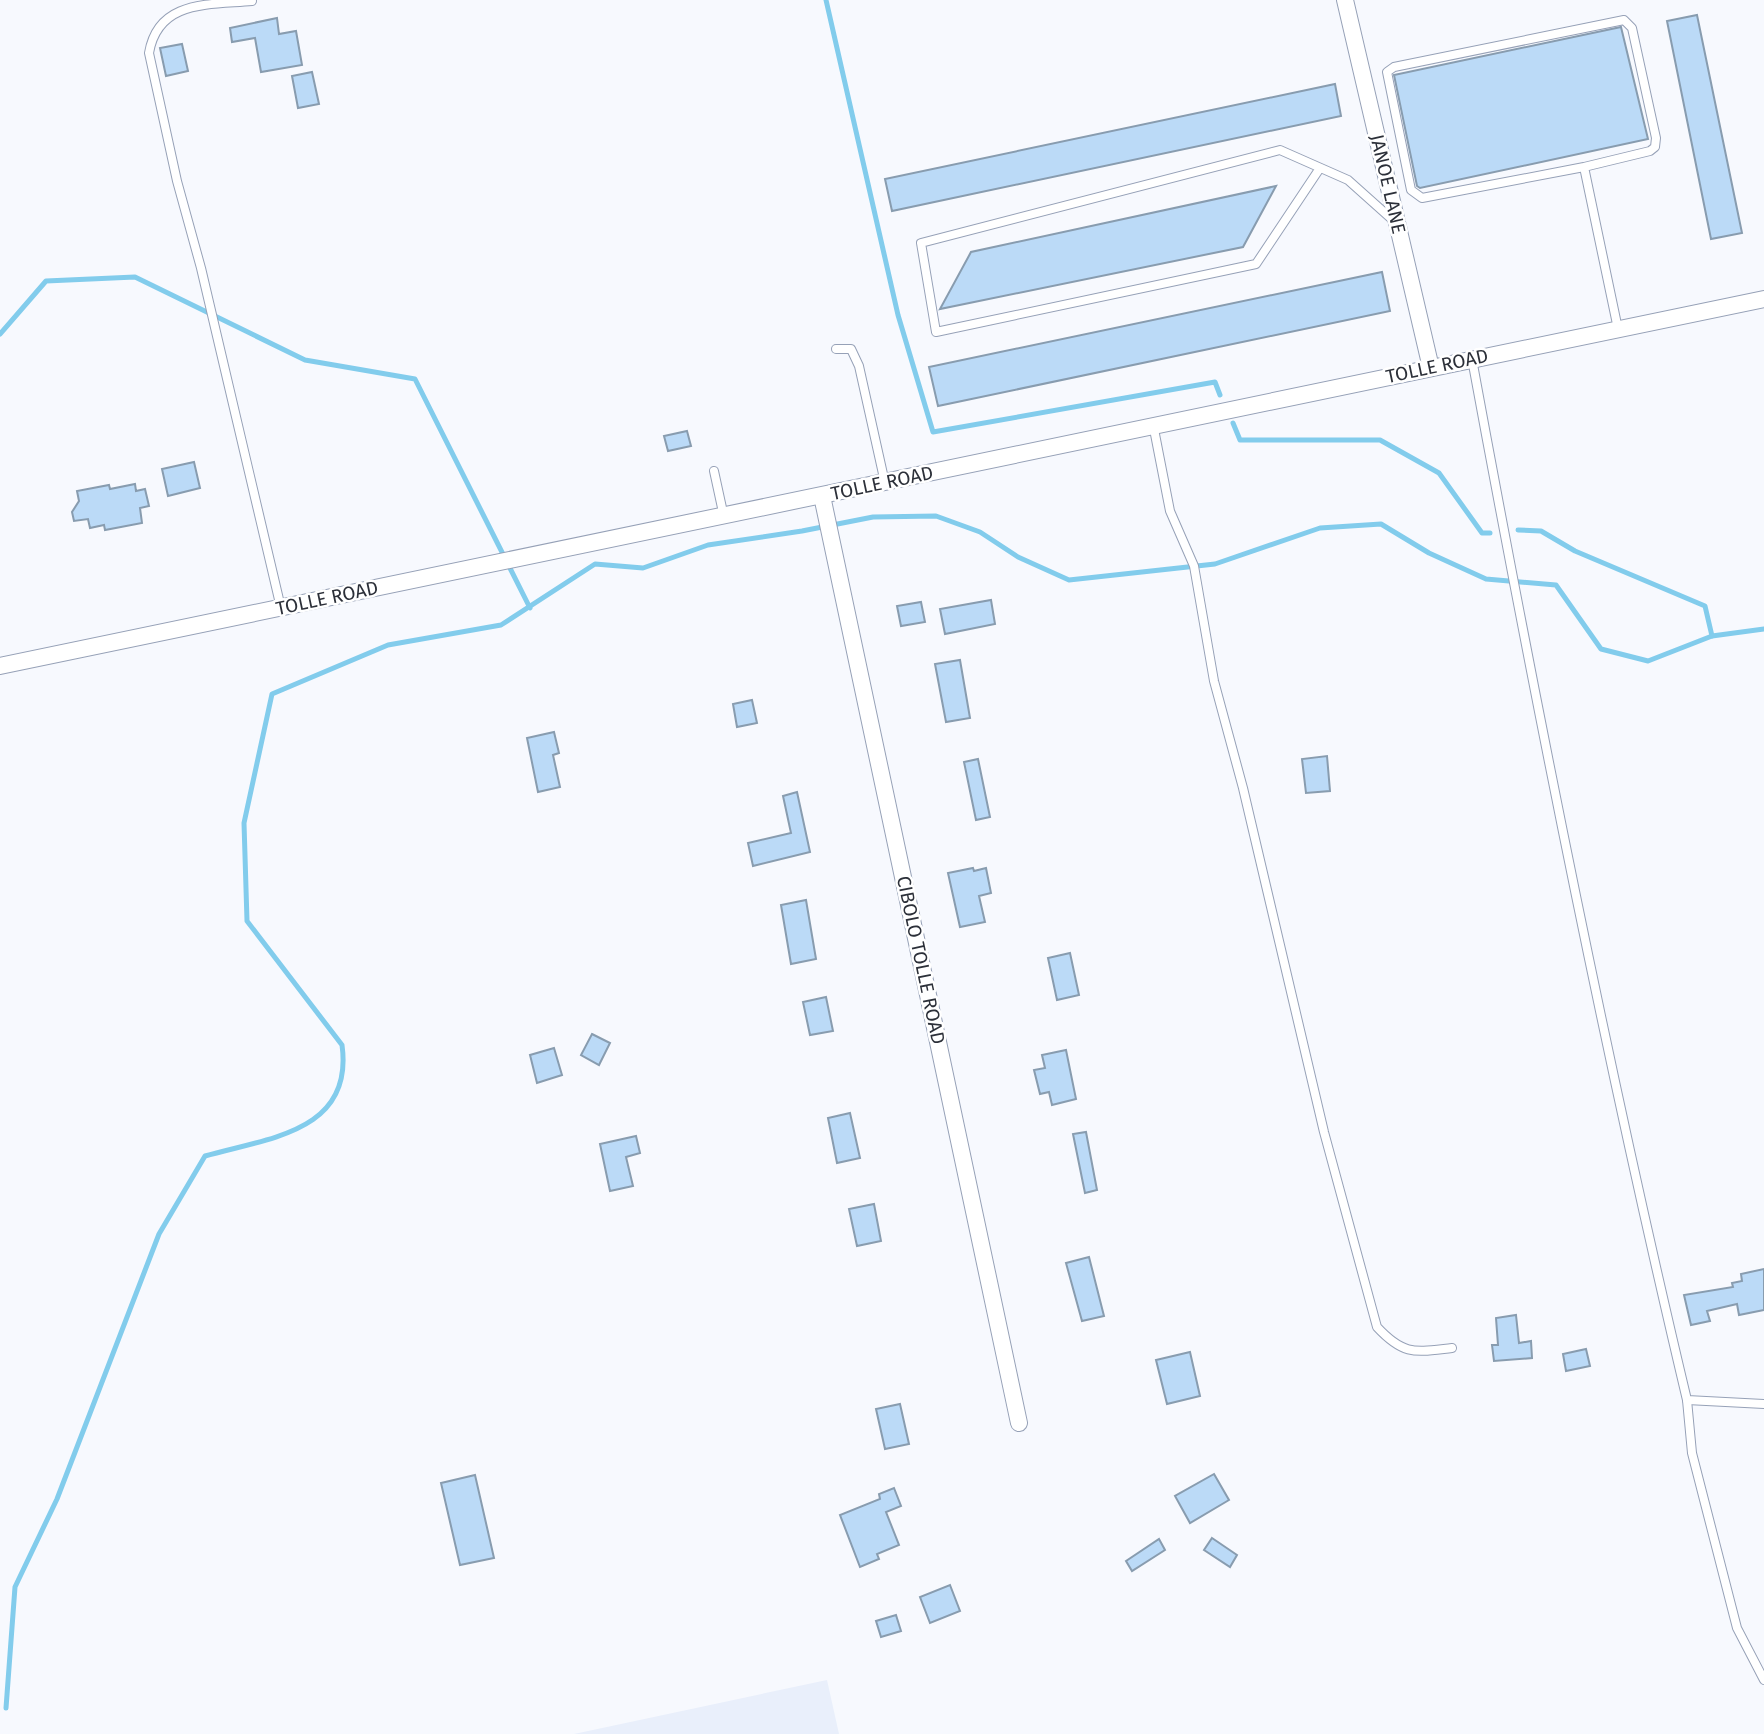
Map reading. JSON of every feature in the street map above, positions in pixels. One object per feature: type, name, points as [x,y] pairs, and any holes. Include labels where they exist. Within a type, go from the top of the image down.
[{"type":"street","name":"JANOE LANE","points":[[1345,0],[1431,368]]},
{"type":"street","name":"TOLLE ROAD","points":[[0,666],[1764,299]]},
{"type":"street","name":"CIBOLO TOLLE ROAD","points":[[822,496],[1019,1423]]},
{"type":"lane","points":[[252,1],[188,6],[172,13],[159,23],[152,37],[149,53],[177,181],[205,281],[281,608]]},
{"type":"lane","points":[[1625,20],[1632,28],[1656,138],[1655,147],[1650,151],[1584,167],[1422,198],[1415,196],[1411,190],[1387,72],[1394,67],[1625,20]]},
{"type":"lane","points":[[1321,168],[1256,264],[936,332],[921,243],[1280,150],[1321,168],[1348,180],[1397,224]]},
{"type":"lane","points":[[1584,167],[1618,329]]},
{"type":"lane","points":[[836,349],[851,349],[859,366],[885,483]]},
{"type":"lane","points":[[1472,359],[1514,590],[1612,1071],[1687,1400],[1692,1453],[1737,1628],[1764,1680]]},
{"type":"lane","points":[[1153,424],[1170,511],[1194,566],[1220,705],[1243,789],[1324,1132],[1377,1327],[1391,1342],[1408,1352],[1452,1349]]},
{"type":"lane","points":[[714,471],[724,517]]},
{"type":"lane","points":[[1687,1400],[1764,1404]]},
{"type":"shaded area","points":[[827,1680],[839,1734],[574,1734]]},
{"type":"building","points":[[1697,15],[1742,233],[1711,239],[1667,21]]},
{"type":"building","points":[[277,18],[279,34],[296,31],[302,65],[261,72],[255,38],[232,42],[230,28]]},
{"type":"building","points":[[1621,27],[1648,139],[1420,188],[1417,186],[1394,75]]},
{"type":"building","points":[[182,44],[188,71],[166,76],[160,48]]},
{"type":"building","points":[[312,72],[319,104],[298,108],[292,76]]},
{"type":"building","points":[[1335,84],[1341,116],[892,211],[885,179]]},
{"type":"building","points":[[1276,186],[1243,247],[940,309],[971,252]]},
{"type":"building","points":[[1382,272],[1390,311],[938,406],[929,367]]},
{"type":"building","points":[[687,431],[691,446],[668,451],[664,436]]},
{"type":"building","points":[[194,462],[200,488],[168,496],[162,469]]},
{"type":"building","points":[[135,484],[136,491],[145,489],[149,506],[140,508],[142,523],[105,530],[104,525],[90,528],[88,519],[74,521],[72,512],[79,501],[77,491],[109,485],[110,489]]},
{"type":"building","points":[[991,600],[995,624],[945,634],[940,609]]},
{"type":"building","points":[[921,602],[925,622],[901,626],[897,606]]},
{"type":"building","points":[[960,660],[970,718],[946,722],[935,664]]},
{"type":"building","points":[[752,700],[757,723],[737,727],[733,704]]},
{"type":"building","points":[[554,732],[559,753],[553,755],[560,787],[538,792],[527,738]]},
{"type":"building","points":[[1327,756],[1330,791],[1306,793],[1302,759]]},
{"type":"building","points":[[978,759],[990,817],[976,820],[964,762]]},
{"type":"building","points":[[797,792],[810,852],[753,866],[748,843],[791,833],[783,796]]},
{"type":"building","points":[[973,868],[974,871],[986,868],[991,893],[979,896],[985,922],[960,927],[948,873]]},
{"type":"building","points":[[806,900],[816,959],[791,964],[781,905]]},
{"type":"building","points":[[1070,953],[1079,995],[1057,1000],[1048,958]]},
{"type":"building","points":[[826,997],[833,1031],[810,1035],[803,1002]]},
{"type":"building","points":[[592,1034],[610,1043],[599,1065],[581,1055]]},
{"type":"building","points":[[554,1048],[562,1075],[537,1083],[530,1055]]},
{"type":"building","points":[[1066,1050],[1076,1099],[1052,1105],[1049,1092],[1040,1094],[1034,1070],[1045,1068],[1042,1055]]},
{"type":"building","points":[[850,1113],[860,1158],[837,1163],[828,1118]]},
{"type":"building","points":[[1086,1132],[1097,1190],[1085,1193],[1073,1134]]},
{"type":"building","points":[[636,1136],[640,1153],[626,1157],[633,1186],[610,1191],[600,1144]]},
{"type":"building","points":[[874,1204],[881,1241],[857,1246],[849,1209]]},
{"type":"building","points":[[1089,1257],[1104,1316],[1082,1321],[1066,1263]]},
{"type":"building","points":[[1764,1269],[1764,1310],[1739,1315],[1737,1304],[1707,1311],[1710,1321],[1691,1325],[1684,1295],[1733,1287],[1732,1283],[1742,1281],[1741,1274]]},
{"type":"building","points":[[1516,1315],[1519,1343],[1531,1341],[1532,1358],[1494,1361],[1492,1345],[1498,1345],[1496,1318]]},
{"type":"building","points":[[1586,1349],[1590,1366],[1566,1371],[1563,1354]]},
{"type":"building","points":[[1190,1352],[1200,1396],[1167,1404],[1156,1360]]},
{"type":"building","points":[[900,1404],[909,1444],[885,1449],[876,1409]]},
{"type":"building","points":[[1214,1474],[1229,1500],[1190,1523],[1175,1496]]},
{"type":"building","points":[[475,1475],[494,1558],[460,1565],[441,1483]]},
{"type":"building","points":[[894,1488],[901,1506],[886,1512],[899,1545],[877,1554],[879,1559],[860,1567],[840,1515],[880,1499],[879,1494]]},
{"type":"building","points":[[1212,1538],[1237,1555],[1230,1567],[1204,1550]]},
{"type":"building","points":[[1159,1539],[1165,1550],[1132,1571],[1126,1561]]},
{"type":"building","points":[[950,1585],[960,1611],[930,1623],[920,1597]]},
{"type":"building","points":[[896,1615],[901,1631],[881,1637],[876,1621]]},
{"type":"waterway","points":[[826,0],[898,315],[933,432],[1215,382],[1220,395]]},
{"type":"waterway","points":[[0,334],[46,281],[135,277],[305,360],[415,379],[530,608]]},
{"type":"waterway","points":[[1233,423],[1240,440],[1380,440],[1439,473],[1482,533],[1490,533]]},
{"type":"waterway","points":[[6,1708],[15,1587],[57,1499],[159,1234],[205,1156],[279,1136],[302,1126],[321,1114],[335,1097],[342,1074],[342,1045],[247,921],[244,823],[272,694],[388,645],[501,625],[595,564],[643,568],[708,545],[873,517],[936,516],[980,532],[1018,557],[1069,580],[1215,564],[1320,528],[1381,524],[1429,553],[1486,579],[1556,585],[1601,649],[1648,661],[1712,636],[1764,629]]},
{"type":"waterway","points":[[1518,530],[1541,531],[1575,551],[1705,606],[1712,636]]}]
